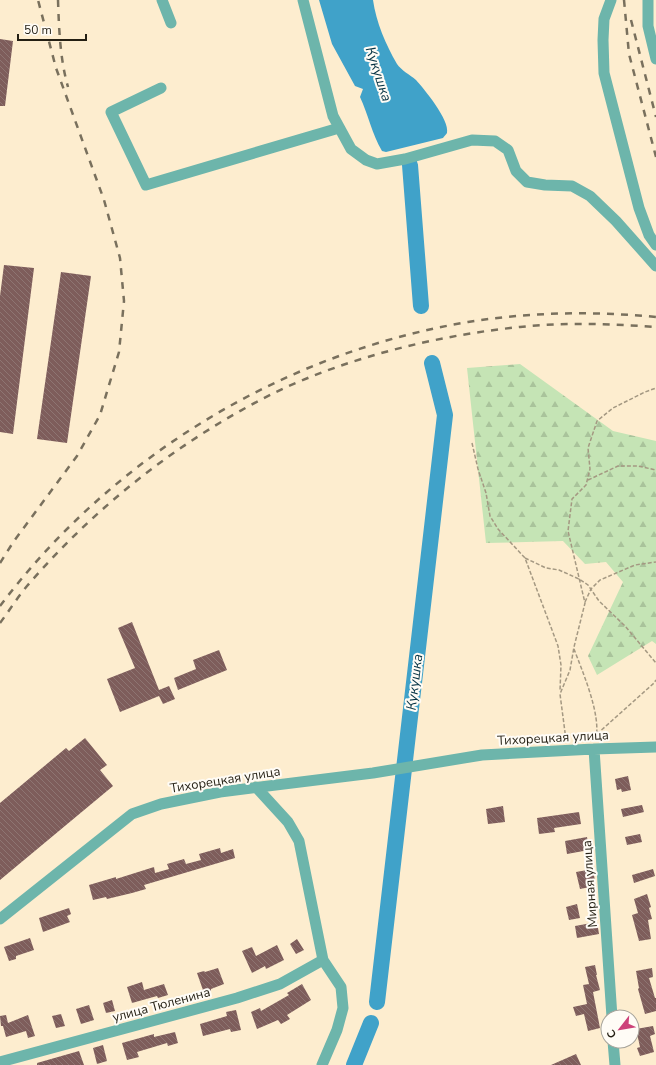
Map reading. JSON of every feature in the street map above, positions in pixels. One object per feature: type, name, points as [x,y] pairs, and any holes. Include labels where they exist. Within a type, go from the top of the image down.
[{"type":"street","points":[[162,0],[171,23]]},
{"type":"street","points":[[303,0],[333,116],[351,150],[366,160],[377,164],[405,159],[472,140],[495,141],[508,150],[516,170],[527,182],[572,186],[590,196],[616,221],[656,266]]},
{"type":"street","points":[[611,0],[604,19],[604,72],[639,208],[649,235],[656,245]]},
{"type":"street","points":[[648,0],[648,26],[656,59]]},
{"type":"street","points":[[161,88],[111,112],[146,185],[339,128]]},
{"type":"street","name":"Тихорецкая улица","points":[[0,919],[132,814],[162,804],[220,792],[373,773],[482,755],[656,747]]},
{"type":"street","name":"Мирная улица","points":[[594,749],[611,1009]]},
{"type":"street","points":[[256,787],[288,822],[299,841],[323,960],[341,987],[343,1008],[337,1030],[322,1065]]},
{"type":"street","name":"улица Тюленина","points":[[0,1062],[237,998],[280,984],[323,960]]},
{"type":"street","points":[[614,1049],[615,1065]]},
{"type":"path","points":[[585,603],[568,531],[572,499],[586,485],[590,469],[588,448],[597,421],[613,408],[656,388]]},
{"type":"path","points":[[472,443],[478,469],[486,493],[490,516],[498,529],[525,558],[546,568],[559,570],[579,579],[591,589],[599,601],[625,626],[656,662]]},
{"type":"path","points":[[587,481],[618,466],[638,466],[656,470]]},
{"type":"path","points":[[525,558],[558,646],[561,665],[560,694],[567,750]]},
{"type":"path","points":[[560,694],[570,670],[585,603],[591,589],[600,580],[618,571],[635,565],[656,562]]},
{"type":"path","points":[[574,647],[587,684],[596,718],[597,734],[594,749]]},
{"type":"path","points":[[597,734],[656,680]]},
{"type":"green space","points":[[520,364],[613,431],[656,441],[656,644],[652,641],[597,675],[588,656],[623,582],[606,562],[585,564],[563,541],[486,543],[467,368]]},
{"type":"water","points":[[319,0],[373,0],[376,17],[382,33],[397,64],[420,84],[445,120],[447,133],[443,138],[386,152],[382,151],[375,138],[360,97],[363,89],[355,86],[332,44]]},
{"type":"building","points":[[0,39],[13,41],[5,106],[0,106]]},
{"type":"building","points":[[4,265],[34,268],[13,434],[0,432],[0,296]]},
{"type":"building","points":[[61,272],[91,276],[67,443],[37,439]]},
{"type":"building","points":[[132,622],[159,690],[169,686],[175,699],[163,704],[159,696],[120,712],[107,679],[135,668],[118,628]]},
{"type":"building","points":[[219,650],[227,670],[178,690],[174,678],[196,669],[193,660]]},
{"type":"building","points":[[85,738],[107,765],[100,770],[113,786],[0,880],[0,803],[66,748],[69,751]]},
{"type":"building","points":[[628,776],[631,790],[622,792],[621,789],[617,790],[615,779]]},
{"type":"building","points":[[642,805],[644,812],[623,817],[621,809]]},
{"type":"building","points":[[503,806],[505,822],[488,824],[486,809]]},
{"type":"building","points":[[579,812],[581,824],[554,828],[555,832],[539,834],[537,818]]},
{"type":"building","points":[[640,834],[642,842],[627,845],[625,837]]},
{"type":"building","points":[[587,837],[589,850],[567,854],[565,841]]},
{"type":"building","points":[[220,848],[221,853],[233,849],[235,858],[144,885],[146,889],[107,899],[106,897],[93,900],[89,885],[116,877],[116,879],[154,867],[155,873],[169,869],[167,864],[184,859],[186,864],[201,860],[199,854]]},
{"type":"building","points":[[593,869],[595,881],[589,882],[590,887],[580,889],[576,872]]},
{"type":"building","points":[[653,869],[655,876],[634,883],[632,875]]},
{"type":"building","points":[[647,894],[651,907],[649,908],[652,919],[648,920],[651,939],[639,941],[632,915],[638,913],[634,899]]},
{"type":"building","points":[[577,904],[580,918],[569,920],[566,907]]},
{"type":"building","points":[[69,908],[71,914],[67,916],[70,922],[43,932],[39,918]]},
{"type":"building","points":[[597,922],[599,934],[577,938],[575,926]]},
{"type":"building","points":[[30,938],[34,950],[16,956],[16,959],[9,961],[4,947]]},
{"type":"building","points":[[297,939],[304,950],[296,954],[290,944]]},
{"type":"building","points":[[277,945],[284,960],[266,969],[265,966],[252,973],[242,951],[252,947],[256,956]]},
{"type":"building","points":[[595,965],[600,990],[593,992],[600,1028],[588,1031],[584,1014],[576,1016],[573,1007],[587,1004],[583,985],[589,984],[585,967]]},
{"type":"building","points":[[218,968],[224,984],[204,993],[197,973]]},
{"type":"building","points":[[652,968],[653,977],[649,978],[656,998],[656,1011],[645,1014],[638,989],[636,971]]},
{"type":"building","points":[[142,982],[144,990],[164,984],[168,995],[158,998],[157,996],[132,1003],[127,987]]},
{"type":"building","points":[[302,984],[311,1000],[287,1015],[290,1019],[281,1024],[278,1020],[257,1029],[251,1012],[260,1008],[261,1011],[289,995],[287,993]]},
{"type":"building","points":[[112,1000],[115,1011],[106,1013],[103,1003]]},
{"type":"building","points":[[89,1005],[94,1020],[81,1024],[76,1009]]},
{"type":"building","points":[[236,1010],[241,1030],[231,1032],[230,1029],[203,1036],[200,1024],[227,1016],[226,1012]]},
{"type":"building","points":[[61,1014],[65,1026],[56,1028],[52,1016]]},
{"type":"building","points":[[6,1015],[8,1023],[28,1015],[35,1036],[28,1038],[26,1031],[6,1037],[3,1026],[1,1026],[0,1016]]},
{"type":"building","points":[[653,1026],[655,1034],[650,1036],[654,1052],[640,1056],[637,1049],[640,1049],[640,1028]]},
{"type":"building","points":[[175,1032],[178,1043],[168,1046],[167,1043],[137,1052],[139,1057],[127,1060],[122,1043],[154,1034],[154,1037]]},
{"type":"building","points":[[103,1045],[107,1061],[97,1064],[93,1048]]},
{"type":"building","points":[[79,1051],[84,1065],[37,1065],[37,1063]]},
{"type":"building","points":[[576,1054],[581,1065],[551,1065]]},
{"type":"waterway","name":"Кукушка","points":[[410,165],[421,306]]},
{"type":"waterway","name":"Кукушка","points":[[377,1002],[445,415],[432,363]]},
{"type":"waterway","name":"Кукушка","points":[[354,1065],[371,1023]]},
{"type":"railway","points":[[0,563],[14,541],[77,456],[100,415],[119,352],[124,301],[120,258],[104,200],[56,68],[38,0]]},
{"type":"railway","points":[[58,0],[59,33],[68,87]]},
{"type":"railway","points":[[624,0],[629,54],[656,157]]},
{"type":"railway","points":[[631,20],[656,117]]},
{"type":"railway","points":[[0,606],[45,552],[95,503],[149,458],[207,419],[268,386],[333,358],[399,337],[468,322],[538,314],[586,313],[656,317]]},
{"type":"railway","points":[[0,623],[27,586],[54,557],[111,502],[142,477],[207,431],[276,392],[304,379],[395,349],[489,331],[554,324],[605,324],[656,327]]}]
